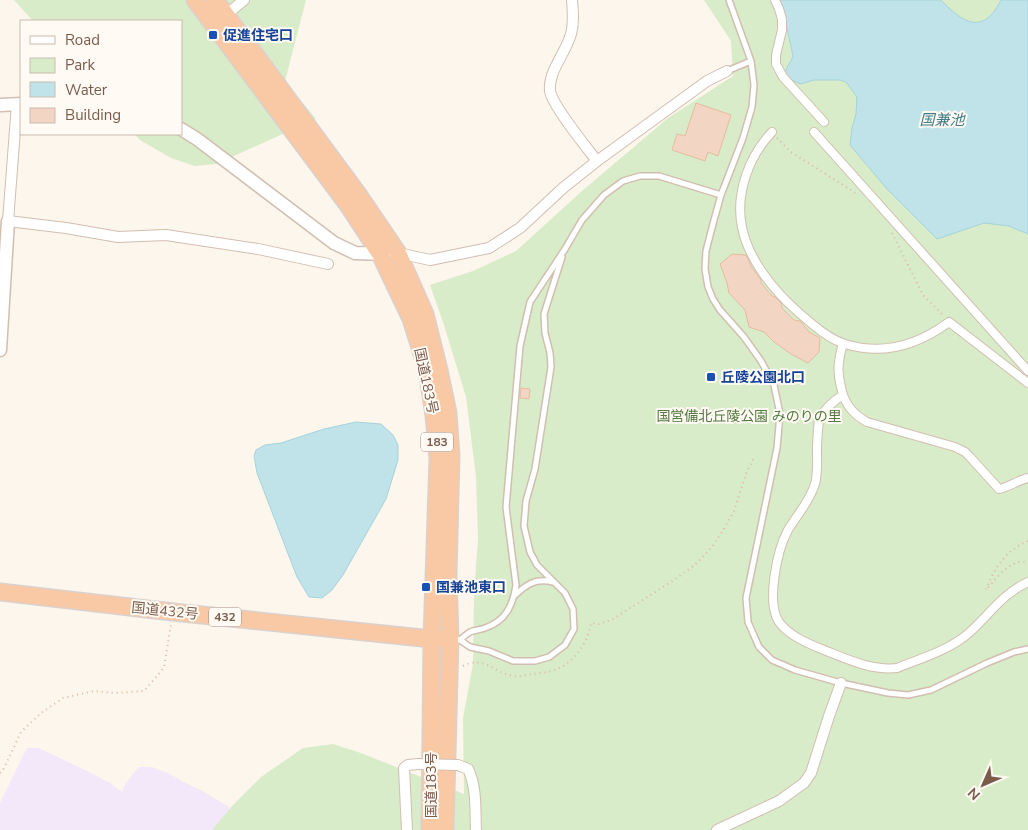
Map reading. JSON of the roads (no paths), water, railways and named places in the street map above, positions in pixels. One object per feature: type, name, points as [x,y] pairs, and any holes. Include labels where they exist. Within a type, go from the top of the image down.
[{"type":"highway","name":"国道183号","points":[[195,0],[348,205],[380,254],[412,319],[427,370],[438,458],[432,639],[430,830]]},
{"type":"highway","name":"国道183号","points":[[215,0],[360,197],[398,253],[425,314],[440,370],[448,413],[450,456],[448,574],[455,640],[445,830]]},
{"type":"highway","name":"国道432号","points":[[0,592],[173,612],[455,640]]},
{"type":"street","points":[[226,15],[244,0]]},
{"type":"street","points":[[572,0],[573,19],[571,35],[551,79],[550,93],[555,104],[597,161]]},
{"type":"street","points":[[775,0],[782,19],[776,64],[783,76],[824,122]]},
{"type":"street","points":[[182,130],[227,161],[334,243],[355,253],[398,253],[430,260],[488,248],[520,228],[563,188],[597,161],[707,81],[727,71]]},
{"type":"street","points":[[0,105],[19,104],[8,221],[0,350]]},
{"type":"street","points":[[772,132],[764,141],[748,168],[741,201],[741,218],[745,239],[750,250],[770,283],[789,304],[823,333],[843,343],[869,348],[905,345],[924,338],[950,322],[1028,383]]},
{"type":"street","points":[[814,132],[1028,371]]},
{"type":"street","points":[[8,221],[118,236],[166,234],[258,249],[328,264]]},
{"type":"street","points":[[843,343],[838,375],[843,395],[852,411],[858,417],[867,422],[947,444],[965,452],[999,489],[1028,478]]},
{"type":"street","points":[[843,395],[829,406],[820,419],[815,483],[809,498],[788,532],[782,546],[774,580],[773,604],[780,623],[787,630],[812,644],[860,663],[883,669],[897,668],[957,642],[970,632],[1003,598],[1028,582]]},
{"type":"street","points":[[717,830],[779,801],[804,783],[812,774],[828,716],[841,683]]},
{"type":"street","points":[[407,830],[404,768],[408,765],[418,764],[458,764],[468,769],[471,774],[476,830]]},
{"type":"lane","points":[[729,0],[751,61],[754,85],[752,107],[743,138],[721,195],[706,251],[705,269],[708,287],[713,299],[720,310],[744,337],[761,361],[774,385],[780,414],[778,448],[746,598],[748,622],[759,647],[772,660],[795,670],[841,683],[888,693],[908,695],[931,690],[987,663],[1014,652],[1028,650]]},
{"type":"lane","points":[[727,71],[751,61]]},
{"type":"lane","points":[[455,640],[471,632],[484,629],[506,615],[514,597],[516,585],[506,507],[520,346],[530,302],[582,220],[604,195],[623,182],[640,176],[659,176],[721,195]]},
{"type":"lane","points":[[455,640],[470,647],[490,651],[514,661],[534,661],[549,657],[564,645],[574,629],[573,609],[565,593],[538,565],[530,552],[524,526],[526,501],[535,469],[551,367],[544,314],[565,249]]},
{"type":"lane","points":[[514,597],[536,581],[554,582]]},
{"type":"water","name":"国兼池","points":[[779,0],[941,0],[965,20],[980,22],[994,11],[1001,0],[1028,0],[1028,234],[1009,226],[984,223],[937,239],[887,189],[850,145],[857,97],[846,82],[840,80],[814,80],[801,84],[786,78],[786,69],[793,56],[782,5]]},
{"type":"water","points":[[356,422],[381,424],[393,435],[398,445],[398,460],[386,499],[343,575],[332,590],[322,598],[309,597],[297,577],[257,473],[254,456],[256,450],[265,445],[281,443],[324,429]]},
{"type":"place","name":"促進住宅口","points":[[213,35]]},
{"type":"place","name":"丘陵公園北口","points":[[711,377]]},
{"type":"place","name":"国兼池東口","points":[[426,587]]},
{"type":"park label","name":"国営備北丘陵公園 みのりの里","points":[[749,416]]}]
